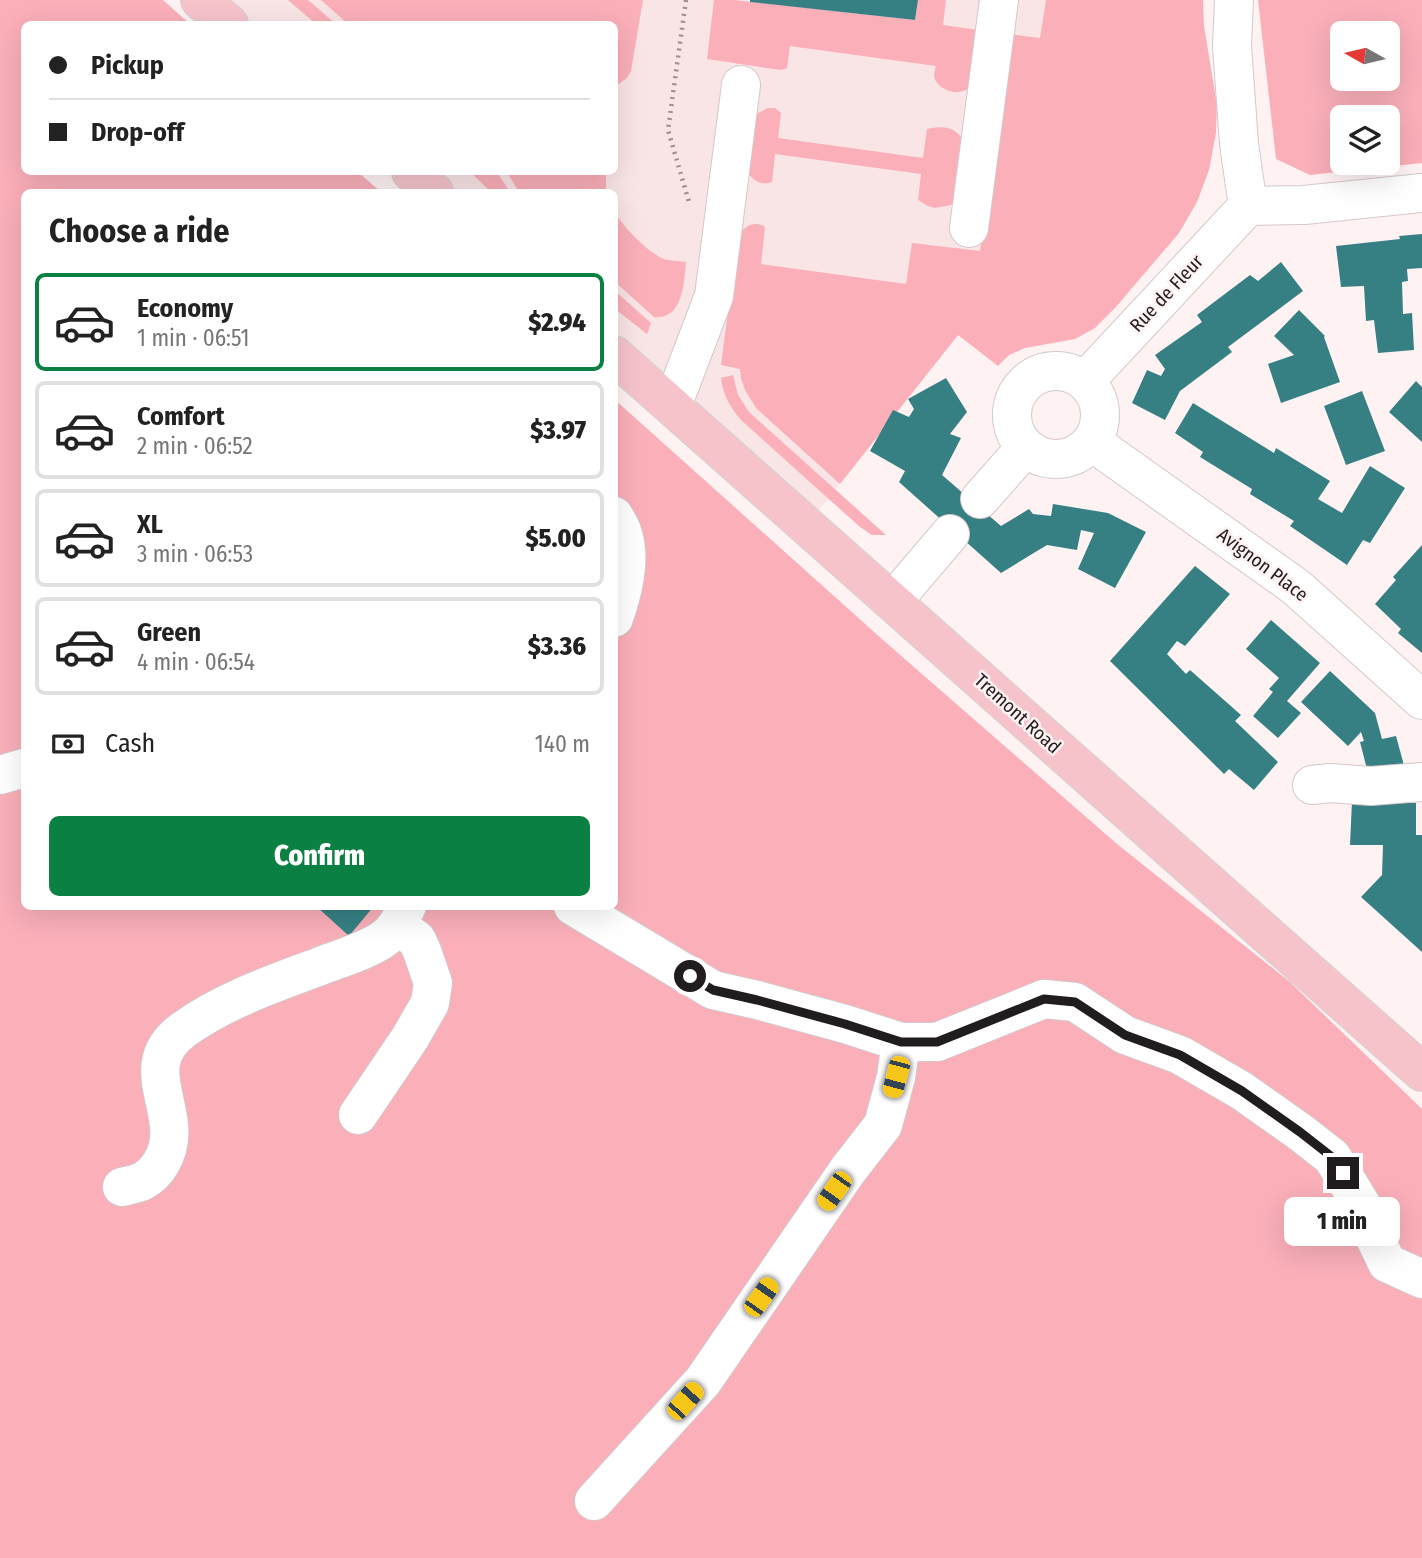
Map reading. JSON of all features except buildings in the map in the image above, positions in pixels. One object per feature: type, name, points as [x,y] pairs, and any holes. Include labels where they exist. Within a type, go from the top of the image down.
[{"type":"main road","points":[[200,0],[225,21]]},
{"type":"main road","points":[[218,0],[242,21]]},
{"type":"main road","points":[[235,0],[252,21]]},
{"type":"main road","points":[[414,175],[430,189]]},
{"type":"main road","name":"Tremont Road","points":[[618,359],[1422,1072]]},
{"type":"street","points":[[969,228],[999,0]]},
{"type":"street","points":[[1234,0],[1232,46],[1239,144],[1248,206],[1304,205],[1422,193]]},
{"type":"street","points":[[672,406],[714,296],[741,85]]},
{"type":"street","name":"Rue de Fleur","points":[[1085,381],[1248,206]]},
{"type":"street","points":[[1064,371],[1085,381],[1098,399],[1101,421],[1092,442],[1072,458],[1047,460],[1025,448],[1013,428],[1012,406],[1022,385],[1041,372],[1064,371]]},
{"type":"street","name":"Avignon Place","points":[[1092,442],[1296,587],[1422,700]]},
{"type":"street","points":[[980,499],[1025,448]]},
{"type":"street","points":[[618,524],[626,551],[618,606]]},
{"type":"street","points":[[892,601],[950,534]]},
{"type":"street","points":[[0,775],[21,769]]},
{"type":"street","points":[[1312,785],[1331,783],[1371,786],[1422,782]]},
{"type":"street","points":[[580,910],[713,990],[845,1024],[901,1042],[937,1042],[1044,999],[1075,1002],[1125,1035],[1180,1055],[1232,1085],[1332,1157],[1367,1214],[1387,1263],[1422,1279]]},
{"type":"street","points":[[122,1187],[143,1181],[157,1170],[166,1155],[171,1137],[159,1076],[161,1059],[169,1043],[181,1031],[238,999],[364,949],[386,937],[402,916],[417,940],[433,984],[430,1003],[410,1038],[358,1115]]},
{"type":"street","points":[[594,1502],[703,1381],[848,1170],[883,1125],[896,1077],[901,1042]]},
{"type":"path","points":[[686,0],[668,130],[689,205]]},
{"type":"shaded area","points":[[0,0],[163,0],[187,21],[21,21],[21,175],[361,175],[378,189],[21,189],[21,910],[618,910],[618,403],[883,640],[1117,844],[1290,982],[1422,1109],[1422,1558],[0,1558]]},
{"type":"shaded area","points":[[218,0],[1066,0],[1054,41],[1024,36],[985,301],[807,525],[618,359],[618,189],[431,189],[414,175],[618,175],[618,21],[242,21]]},
{"type":"shaded area","points":[[288,0],[308,0],[332,21],[312,21]]},
{"type":"shaded area","points":[[321,0],[643,0],[631,71],[618,85],[618,21],[345,21]]},
{"type":"shaded area","points":[[714,0],[915,20],[918,0],[946,0],[943,25],[978,30],[972,83],[965,91],[950,91],[936,81],[936,66],[790,46],[787,68],[781,70],[707,59]]},
{"type":"shaded area","points":[[1046,0],[1203,0],[1204,26],[1217,105],[1216,133],[1209,170],[1197,202],[1179,233],[1095,328],[1075,339],[1025,348],[1009,355],[998,366],[958,335],[840,484],[756,408],[745,390],[740,369],[721,365],[738,235],[750,225],[765,227],[761,264],[906,284],[912,243],[980,251],[1009,34],[1040,38]]},
{"type":"shaded area","points":[[1258,0],[1422,0],[1422,163],[1400,165],[1400,105],[1330,105],[1330,173],[1310,175],[1276,159]]},
{"type":"shaded area","points":[[768,108],[775,108],[781,113],[778,138],[923,158],[927,129],[944,127],[953,130],[964,142],[957,197],[951,205],[935,208],[918,200],[921,174],[775,154],[772,182],[757,181],[746,171],[754,115]]},
{"type":"shaded area","points":[[473,175],[499,175],[508,189],[488,189]]},
{"type":"shaded area","points":[[509,175],[606,175],[606,189],[517,189]]},
{"type":"shaded area","points":[[618,217],[658,256],[686,262],[680,298],[676,306],[671,313],[654,317],[618,285]]},
{"type":"shaded area","points":[[618,294],[651,323],[647,334],[618,311]]},
{"type":"shaded area","points":[[733,375],[738,395],[749,412],[886,535],[872,535],[860,527],[741,420],[728,400],[722,384],[721,378]]},
{"type":"route","points":[[690,976],[713,990],[845,1024],[901,1042],[937,1042],[1044,999],[1075,1002],[1125,1035],[1180,1055],[1242,1091],[1332,1157],[1343,1173]]}]
